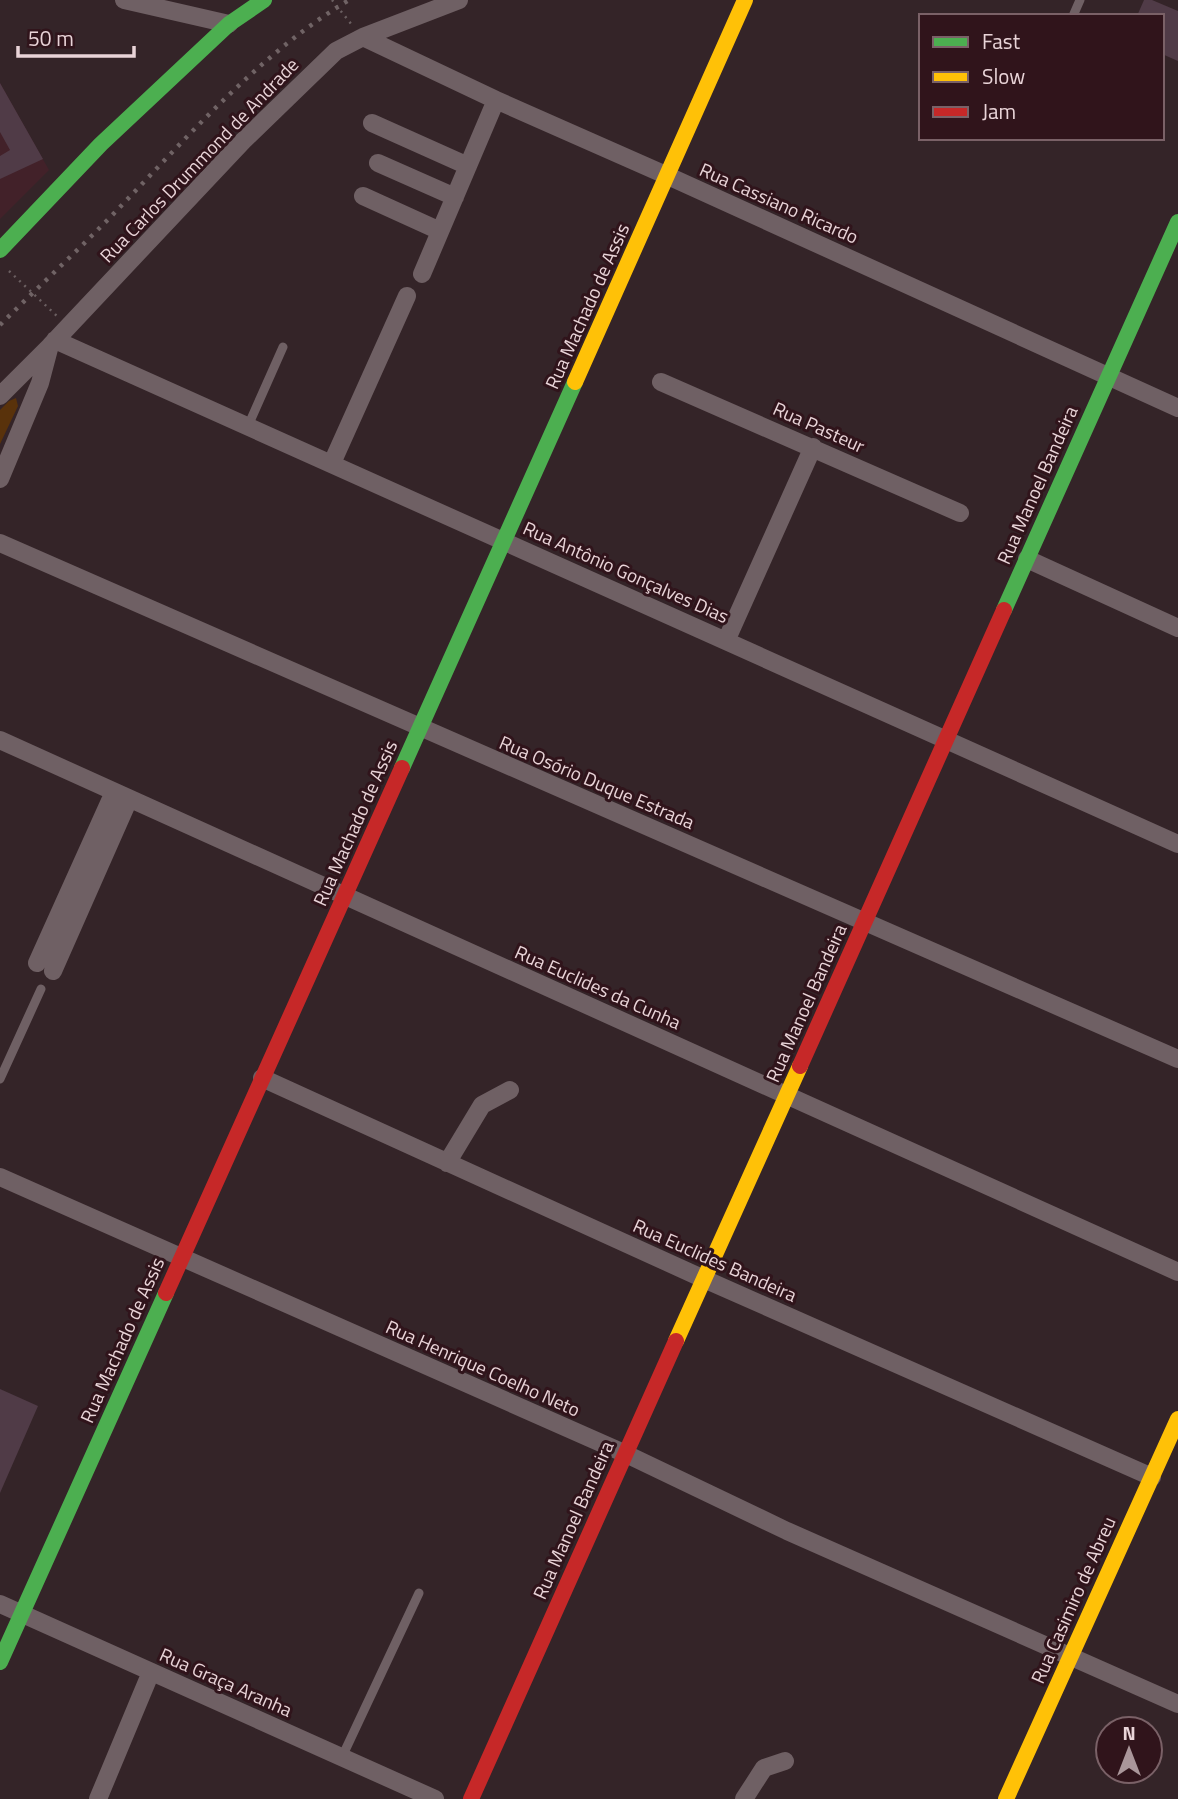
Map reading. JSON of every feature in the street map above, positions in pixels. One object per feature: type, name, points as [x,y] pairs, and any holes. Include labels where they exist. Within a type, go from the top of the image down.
[{"type":"street","points":[[124,0],[229,24]]},
{"type":"street","points":[[0,250],[101,144],[229,24],[264,0]]},
{"type":"street","name":"Rua Carlos Drummond de Andrade","points":[[0,396],[243,141],[336,51],[363,37],[459,0]]},
{"type":"street","name":"Rua Machado de Assis","points":[[0,1662],[505,541],[745,0]]},
{"type":"street","name":"Rua Cassiano Ricardo","points":[[363,37],[496,100],[1178,408]]},
{"type":"street","points":[[422,274],[496,100]]},
{"type":"street","points":[[372,123],[468,166]]},
{"type":"street","points":[[378,163],[455,197]]},
{"type":"street","points":[[363,196],[440,231]]},
{"type":"street","name":"Rua Manoel Bandeira","points":[[471,1799],[1178,222]]},
{"type":"street","points":[[332,463],[407,296]]},
{"type":"street","points":[[0,478],[40,383],[53,343]]},
{"type":"street","name":"Rua Antônio Gonçalves Dias","points":[[53,343],[248,425],[1178,844]]},
{"type":"street","name":"Rua Pasteur","points":[[660,382],[960,513]]},
{"type":"street","points":[[726,641],[813,447]]},
{"type":"street","name":"Rua Osório Duque Estrada","points":[[0,543],[1178,1059]]},
{"type":"street","points":[[1027,559],[1178,628]]},
{"type":"street","name":"Rua Euclides da Cunha","points":[[0,740],[1178,1272]]},
{"type":"street","points":[[45,967],[122,795]]},
{"type":"street","name":"Rua Euclides Bandeira","points":[[262,1078],[704,1279],[1152,1477]]},
{"type":"street","points":[[447,1163],[482,1105],[510,1090]]},
{"type":"street","name":"Rua Henrique Coelho Neto","points":[[0,1177],[626,1454],[787,1531],[1178,1704]]},
{"type":"street","name":"Rua Casimiro de Abreu","points":[[1006,1799],[1178,1419]]},
{"type":"street","name":"Rua Graça Aranha","points":[[0,1604],[435,1799]]},
{"type":"street","points":[[98,1799],[151,1672]]},
{"type":"street","points":[[744,1799],[764,1768],[785,1761]]},
{"type":"lane","points":[[248,425],[283,347]]},
{"type":"lane","points":[[0,1079],[41,989]]},
{"type":"lane","points":[[342,1757],[419,1593]]},
{"type":"path","points":[[332,0],[363,37]]},
{"type":"path","points":[[4,266],[67,326]]},
{"type":"shaded area","points":[[0,83],[49,170],[0,219]]},
{"type":"shaded area","points":[[16,398],[18,406],[0,444],[0,410]]},
{"type":"building","points":[[1144,0],[1152,0],[1178,11],[1178,61],[1164,55],[1164,14],[1138,14]]},
{"type":"building","points":[[0,83],[43,159],[0,179],[0,156],[10,150],[0,132]]},
{"type":"building","points":[[0,1389],[38,1406],[0,1493]]},
{"type":"railway","points":[[0,325],[229,95],[286,44],[349,0]]},
{"type":"traffic: fast","points":[[0,250],[101,144],[229,24],[264,0]]},
{"type":"traffic: fast","points":[[1004,610],[1178,222]]},
{"type":"traffic: fast","points":[[402,768],[575,382]]},
{"type":"traffic: fast","points":[[0,1662],[166,1293]]},
{"type":"traffic: slow","points":[[575,382],[745,0]]},
{"type":"traffic: slow","points":[[676,1341],[800,1066]]},
{"type":"traffic: slow","points":[[1006,1799],[1178,1419]]},
{"type":"traffic: jam","points":[[800,1066],[1004,610]]},
{"type":"traffic: jam","points":[[166,1293],[402,768]]},
{"type":"traffic: jam","points":[[471,1799],[676,1341]]}]
